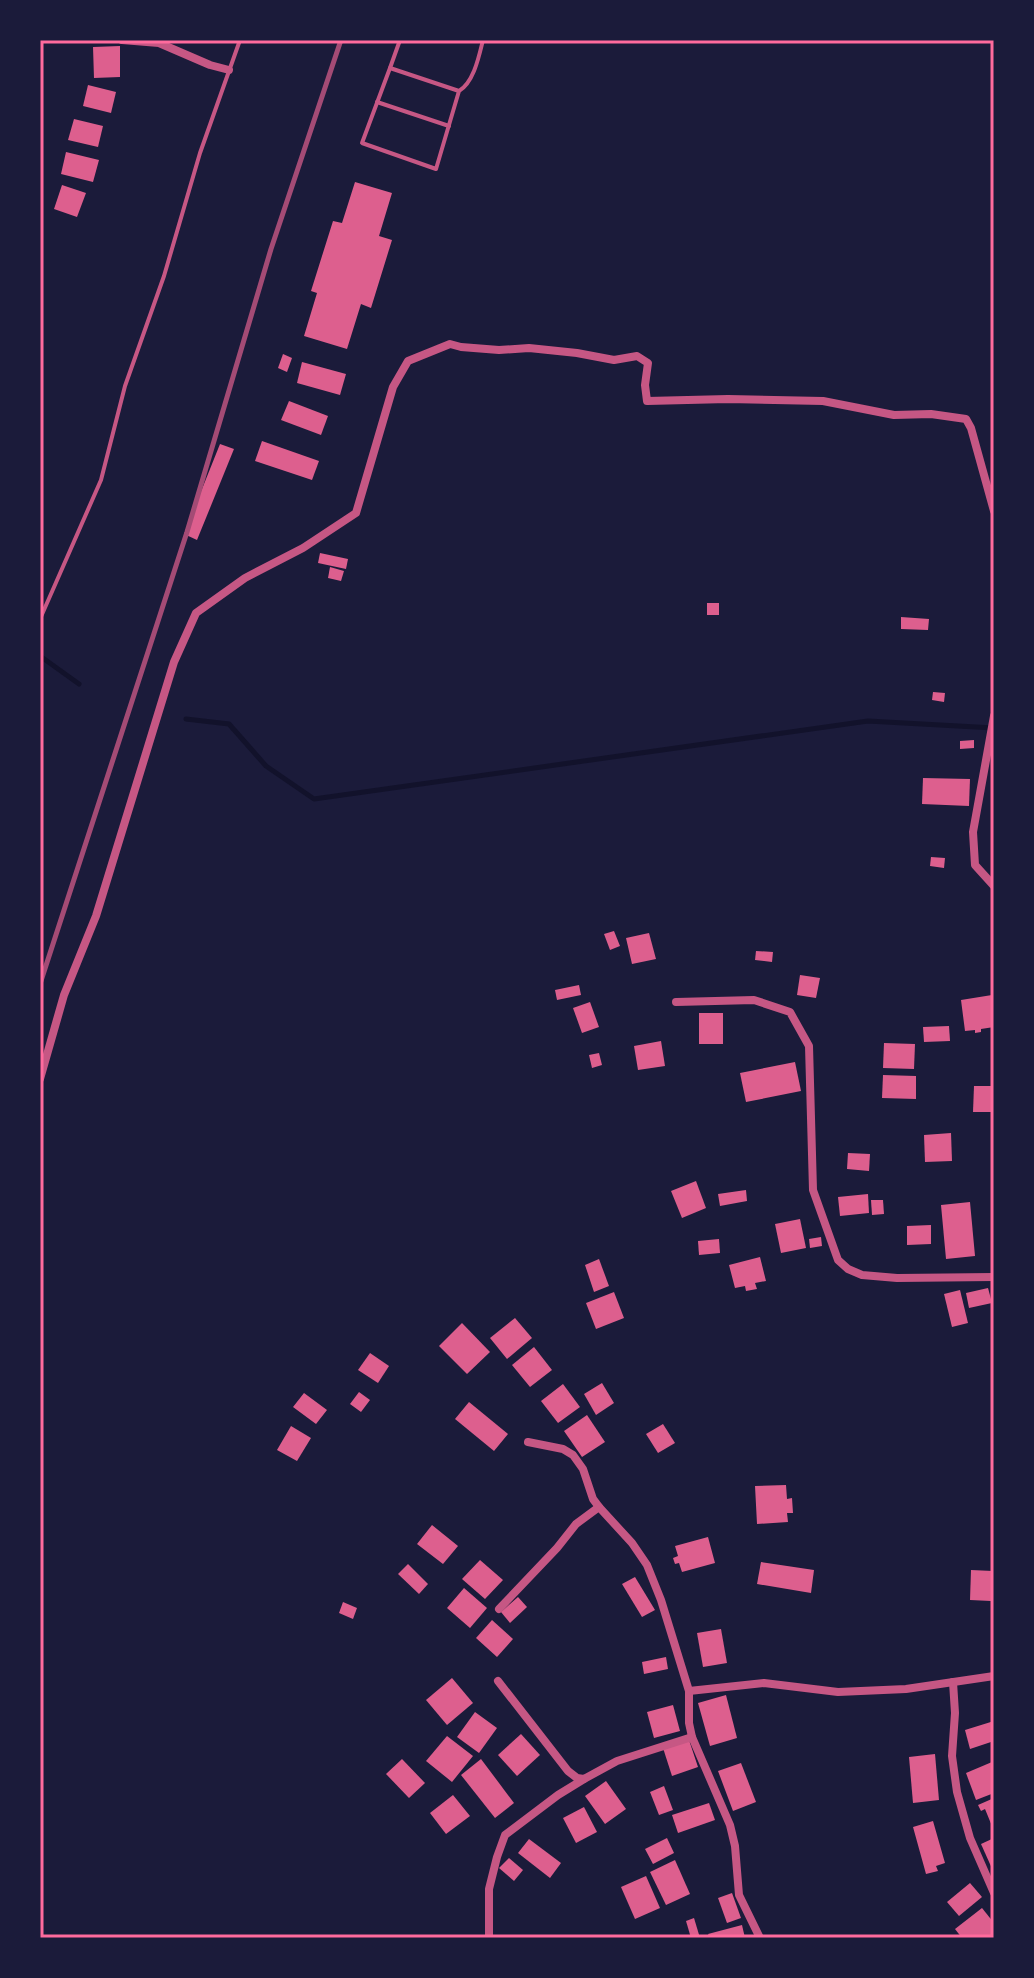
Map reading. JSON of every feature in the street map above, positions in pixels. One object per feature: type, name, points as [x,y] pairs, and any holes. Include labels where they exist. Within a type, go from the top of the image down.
[{"type":"street","points":[[122,40],[159,43],[229,70]]},
{"type":"street","points":[[40,1079],[64,995],[96,916],[174,662],[196,613],[245,578],[303,548],[356,513],[393,387],[408,361],[450,344],[499,350],[553,350],[614,360],[637,356],[648,363],[645,385],[647,401],[823,401],[894,415],[931,414],[966,419],[994,511]]},
{"type":"street","points":[[994,716],[973,832],[975,865],[994,886]]},
{"type":"street","points":[[676,1002],[754,1000],[790,1012],[809,1046],[813,1190],[838,1260],[848,1269],[862,1275],[897,1278],[994,1277]]},
{"type":"street","points":[[528,1442],[563,1449],[573,1455],[583,1469],[593,1499],[647,1565],[689,1691],[692,1737],[730,1825],[739,1895],[760,1938]]},
{"type":"street","points":[[499,1609],[576,1524],[599,1507]]},
{"type":"street","points":[[689,1691],[764,1683],[838,1692],[906,1689],[994,1676]]},
{"type":"street","points":[[498,1681],[568,1771],[584,1779]]},
{"type":"street","points":[[953,1682],[955,1713],[952,1756],[957,1792],[970,1838],[994,1893]]},
{"type":"street","points":[[489,1938],[489,1889],[505,1835],[558,1795],[617,1761],[692,1737]]},
{"type":"lane","points":[[40,619],[101,480],[125,386],[240,40]]},
{"type":"lane","points":[[400,40],[362,143],[436,169],[459,91]]},
{"type":"lane","points":[[390,68],[459,91],[465,88],[483,40]]},
{"type":"lane","points":[[377,102],[449,126]]},
{"type":"building","points":[[120,46],[120,77],[94,78],[93,47]]},
{"type":"building","points":[[88,85],[116,92],[111,113],[83,106]]},
{"type":"building","points":[[74,119],[103,126],[98,147],[68,140]]},
{"type":"building","points":[[66,152],[99,160],[93,182],[61,174]]},
{"type":"building","points":[[355,182],[392,193],[379,236],[392,240],[371,308],[361,304],[347,349],[304,336],[317,293],[311,291],[333,221],[342,223]]},
{"type":"building","points":[[62,185],[86,193],[77,217],[54,209]]},
{"type":"building","points":[[283,354],[292,358],[287,372],[278,368]]},
{"type":"building","points":[[302,362],[346,374],[340,395],[297,383]]},
{"type":"building","points":[[289,401],[328,416],[321,435],[281,420]]},
{"type":"building","points":[[262,441],[319,461],[312,480],[255,461]]},
{"type":"building","points":[[220,444],[234,449],[197,540],[184,534]]},
{"type":"building","points":[[320,553],[348,559],[346,569],[318,563]]},
{"type":"building","points":[[330,567],[344,571],[341,581],[328,578]]},
{"type":"building","points":[[707,603],[719,603],[719,615],[707,615]]},
{"type":"building","points":[[901,617],[929,619],[928,630],[901,629]]},
{"type":"building","points":[[933,692],[945,693],[944,702],[932,700]]},
{"type":"building","points":[[974,740],[974,748],[960,749],[960,741]]},
{"type":"building","points":[[923,778],[970,779],[969,806],[922,804]]},
{"type":"building","points":[[931,857],[945,858],[944,868],[930,866]]},
{"type":"building","points":[[614,931],[620,946],[610,950],[604,934]]},
{"type":"building","points":[[649,933],[656,959],[632,964],[626,938]]},
{"type":"building","points":[[756,951],[773,952],[772,962],[755,960]]},
{"type":"building","points":[[800,975],[820,978],[816,998],[797,995]]},
{"type":"building","points":[[579,985],[581,995],[557,1000],[555,990]]},
{"type":"building","points":[[992,995],[994,1027],[975,1033],[975,1030],[965,1031],[961,1000]]},
{"type":"building","points":[[590,1002],[599,1027],[582,1033],[573,1008]]},
{"type":"building","points":[[699,1013],[723,1013],[723,1044],[699,1044]]},
{"type":"building","points":[[949,1026],[950,1041],[924,1042],[923,1027]]},
{"type":"building","points":[[661,1041],[665,1066],[638,1070],[634,1046]]},
{"type":"building","points":[[884,1043],[915,1044],[914,1069],[883,1068]]},
{"type":"building","points":[[599,1053],[602,1065],[592,1068],[589,1055]]},
{"type":"building","points":[[795,1062],[801,1091],[746,1102],[740,1073]]},
{"type":"building","points":[[883,1075],[916,1076],[916,1099],[882,1098]]},
{"type":"building","points":[[974,1086],[994,1086],[994,1112],[973,1112]]},
{"type":"building","points":[[951,1133],[952,1161],[925,1162],[924,1135]]},
{"type":"building","points":[[848,1153],[870,1154],[869,1171],[847,1169]]},
{"type":"building","points":[[696,1181],[706,1208],[682,1218],[671,1191]]},
{"type":"building","points":[[746,1190],[747,1201],[720,1206],[718,1194]]},
{"type":"building","points":[[868,1194],[869,1213],[840,1216],[838,1197]]},
{"type":"building","points":[[871,1200],[883,1200],[884,1214],[872,1215]]},
{"type":"building","points":[[970,1202],[975,1256],[946,1259],[941,1205]]},
{"type":"building","points":[[800,1219],[806,1248],[781,1253],[775,1224]]},
{"type":"building","points":[[931,1225],[931,1244],[907,1245],[907,1226]]},
{"type":"building","points":[[821,1237],[822,1246],[810,1248],[809,1239]]},
{"type":"building","points":[[719,1239],[720,1253],[699,1255],[698,1241]]},
{"type":"building","points":[[760,1257],[766,1281],[755,1283],[757,1289],[746,1291],[745,1286],[735,1288],[729,1265]]},
{"type":"building","points":[[599,1259],[609,1286],[594,1292],[585,1265]]},
{"type":"building","points":[[988,1288],[992,1303],[969,1308],[966,1293]]},
{"type":"building","points":[[960,1290],[968,1323],[952,1327],[944,1294]]},
{"type":"building","points":[[614,1292],[624,1318],[596,1329],[586,1303]]},
{"type":"building","points":[[515,1318],[532,1338],[507,1359],[490,1338]]},
{"type":"building","points":[[462,1323],[490,1352],[467,1374],[439,1346]]},
{"type":"building","points":[[534,1347],[552,1370],[530,1387],[512,1365]]},
{"type":"building","points":[[370,1353],[389,1366],[378,1383],[358,1370]]},
{"type":"building","points":[[602,1383],[614,1403],[596,1415],[584,1394]]},
{"type":"building","points":[[563,1384],[580,1407],[558,1423],[541,1401]]},
{"type":"building","points":[[359,1392],[370,1400],[361,1412],[350,1404]]},
{"type":"building","points":[[304,1393],[327,1410],[316,1424],[293,1407]]},
{"type":"building","points":[[469,1402],[508,1434],[494,1451],[455,1419]]},
{"type":"building","points":[[587,1415],[605,1442],[582,1457],[564,1431]]},
{"type":"building","points":[[663,1424],[675,1443],[658,1453],[646,1434]]},
{"type":"building","points":[[291,1426],[311,1438],[297,1461],[277,1450]]},
{"type":"building","points":[[786,1485],[787,1499],[792,1498],[793,1513],[787,1513],[788,1522],[757,1524],[755,1486]]},
{"type":"building","points":[[432,1525],[458,1546],[443,1564],[417,1544]]},
{"type":"building","points":[[708,1537],[715,1563],[682,1572],[673,1558],[678,1556],[675,1546]]},
{"type":"building","points":[[480,1560],[503,1580],[485,1599],[462,1579]]},
{"type":"building","points":[[761,1562],[814,1570],[811,1593],[757,1584]]},
{"type":"building","points":[[408,1564],[428,1584],[419,1594],[398,1574]]},
{"type":"building","points":[[971,1570],[993,1571],[991,1601],[970,1600]]},
{"type":"building","points":[[635,1577],[655,1610],[642,1617],[622,1584]]},
{"type":"building","points":[[464,1588],[487,1608],[470,1628],[447,1608]]},
{"type":"building","points":[[518,1597],[527,1607],[510,1623],[501,1612]]},
{"type":"building","points":[[343,1602],[357,1608],[353,1619],[339,1613]]},
{"type":"building","points":[[492,1620],[513,1639],[497,1657],[476,1638]]},
{"type":"building","points":[[721,1629],[727,1663],[703,1667],[697,1633]]},
{"type":"building","points":[[666,1657],[668,1669],[644,1674],[642,1662]]},
{"type":"building","points":[[452,1678],[473,1703],[447,1725],[426,1700]]},
{"type":"building","points":[[726,1695],[737,1738],[710,1746],[698,1703]]},
{"type":"building","points":[[673,1705],[680,1731],[654,1738],[647,1712]]},
{"type":"building","points":[[475,1712],[497,1728],[479,1753],[457,1737]]},
{"type":"building","points":[[994,1721],[994,1741],[970,1749],[965,1730]]},
{"type":"building","points":[[521,1734],[540,1755],[517,1776],[498,1755]]},
{"type":"building","points":[[447,1736],[473,1756],[452,1782],[426,1761]]},
{"type":"building","points":[[689,1740],[698,1767],[672,1776],[663,1748]]},
{"type":"building","points":[[935,1754],[939,1800],[913,1803],[909,1757]]},
{"type":"building","points":[[402,1759],[425,1783],[409,1798],[386,1774]]},
{"type":"building","points":[[481,1759],[514,1803],[495,1818],[461,1775]]},
{"type":"building","points":[[992,1762],[994,1793],[976,1800],[966,1773]]},
{"type":"building","points":[[741,1763],[756,1802],[733,1811],[718,1771]]},
{"type":"building","points":[[606,1781],[626,1809],[605,1824],[585,1796]]},
{"type":"building","points":[[664,1786],[673,1810],[659,1815],[650,1792]]},
{"type":"building","points":[[453,1795],[470,1816],[446,1834],[430,1813]]},
{"type":"building","points":[[994,1798],[994,1831],[985,1809],[981,1811],[978,1805]]},
{"type":"building","points":[[709,1803],[715,1820],[678,1833],[672,1815]]},
{"type":"building","points":[[584,1807],[597,1832],[576,1843],[563,1818]]},
{"type":"building","points":[[933,1821],[945,1863],[936,1866],[938,1871],[926,1874],[913,1827]]},
{"type":"building","points":[[667,1838],[674,1853],[653,1864],[645,1849]]},
{"type":"building","points":[[994,1838],[994,1873],[981,1844]]},
{"type":"building","points":[[529,1839],[561,1863],[550,1878],[518,1853]]},
{"type":"building","points":[[509,1858],[523,1870],[514,1881],[499,1868]]},
{"type":"building","points":[[675,1860],[690,1894],[666,1905],[650,1872]]},
{"type":"building","points":[[646,1876],[660,1908],[635,1919],[621,1887]]},
{"type":"building","points":[[970,1883],[982,1897],[959,1916],[947,1902]]},
{"type":"building","points":[[732,1893],[741,1918],[727,1923],[718,1898]]},
{"type":"building","points":[[982,1908],[994,1923],[994,1938],[962,1938],[955,1929]]},
{"type":"building","points":[[694,1918],[700,1938],[691,1938],[686,1921]]},
{"type":"building","points":[[742,1925],[745,1938],[710,1938],[708,1934]]},
{"type":"waterway","points":[[40,656],[79,684]]},
{"type":"waterway","points":[[186,719],[229,724],[266,766],[314,799],[868,721],[994,728]]},
{"type":"railway","points":[[40,984],[187,532],[271,249],[341,40]]}]
